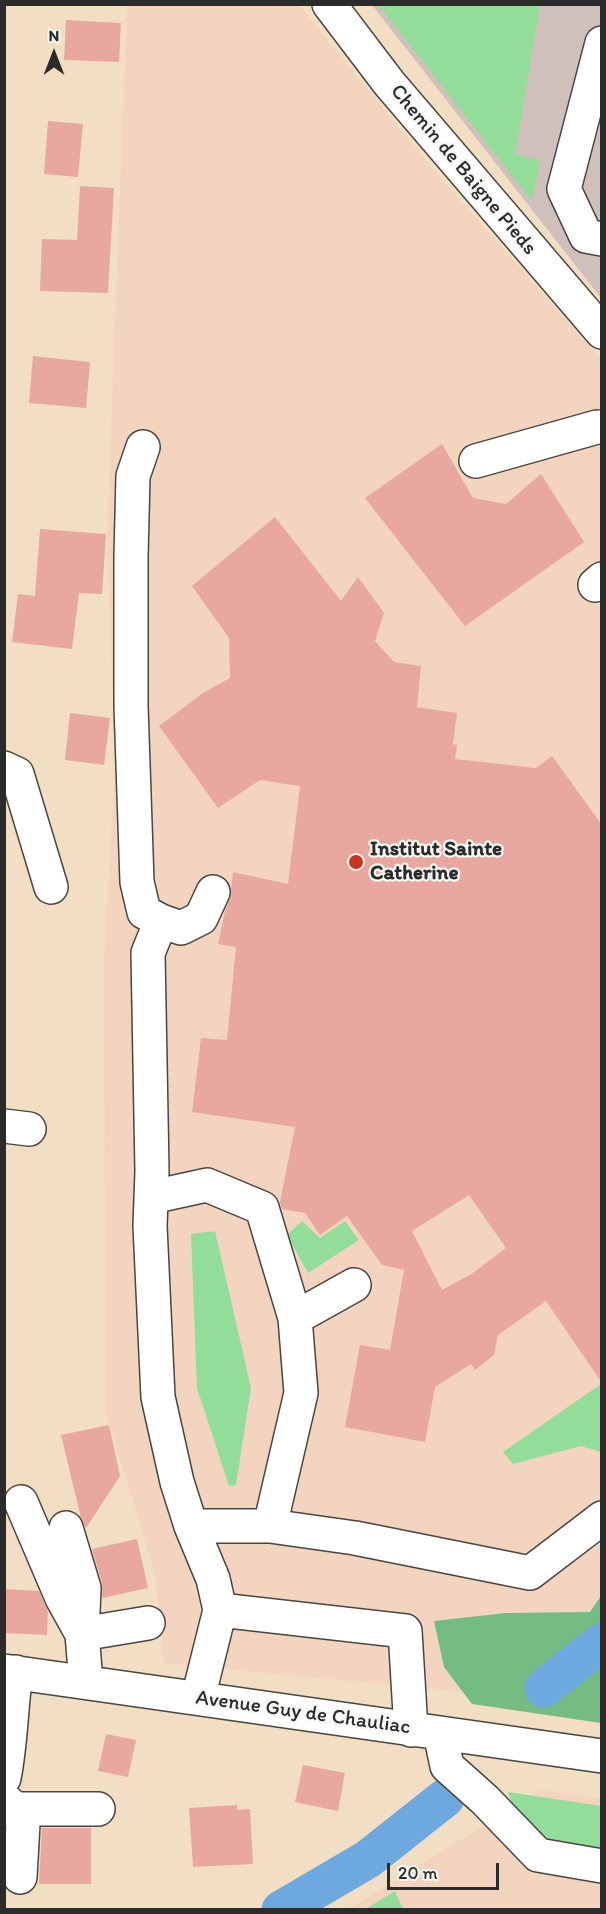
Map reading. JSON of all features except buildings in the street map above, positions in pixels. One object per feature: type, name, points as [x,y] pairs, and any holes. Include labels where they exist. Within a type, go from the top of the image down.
[{"type":"street","name":"Chemin de Baigne Pieds","points":[[329,4],[389,83],[602,332]]},
{"type":"street","points":[[602,43],[564,189],[586,236],[602,239]]},
{"type":"street","points":[[476,461],[597,427]]},
{"type":"street","points":[[143,447],[133,476],[131,556],[131,706],[137,882],[144,912],[182,928],[201,918],[213,892]]},
{"type":"street","points":[[4,768],[17,774],[51,887]]},
{"type":"street","points":[[161,921],[148,953],[152,1197],[150,1226],[158,1397],[177,1482],[191,1526],[213,1580],[220,1610],[198,1698]]},
{"type":"street","points":[[152,1197],[207,1185],[262,1208],[295,1318],[301,1393],[270,1526]]},
{"type":"street","points":[[295,1318],[354,1285]]},
{"type":"street","points":[[21,1502],[63,1598],[82,1634]]},
{"type":"street","points":[[191,1526],[270,1526],[355,1538],[530,1573],[602,1518]]},
{"type":"street","points":[[66,1528],[84,1588],[82,1634],[86,1682]]},
{"type":"street","points":[[220,1610],[405,1631],[439,1734],[447,1766],[485,1800],[538,1855],[602,1866]]},
{"type":"street","points":[[82,1634],[148,1623]]},
{"type":"street","points":[[4,1778],[10,1748],[12,1705],[10,1671]]},
{"type":"street","name":"Avenue Guy de Chauliac","points":[[10,1671],[602,1756]]},
{"type":"street","points":[[10,1804],[98,1809]]},
{"type":"street","points":[[10,1804],[23,1824],[20,1877]]},
{"type":"shaded area","name":"Institut Sainte Catherine","points":[[127,5],[299,5],[437,174],[601,359],[601,1608],[517,1697],[164,1663],[155,1573],[106,1412],[104,963],[115,761],[107,539]]},
{"type":"shaded area","points":[[372,5],[601,5],[601,298]]},
{"type":"shaded area","points":[[541,1790],[601,1799],[601,1909],[347,1910]]},
{"type":"green space","points":[[379,5],[540,5],[515,154],[540,161],[532,201]]},
{"type":"green space","points":[[302,1221],[320,1238],[345,1221],[359,1240],[308,1273],[287,1235]]},
{"type":"green space","points":[[215,1231],[251,1388],[236,1485],[229,1486],[197,1388],[191,1234]]},
{"type":"green space","points":[[601,1384],[601,1452],[581,1446],[513,1464],[503,1452]]},
{"type":"green space","points":[[601,1596],[601,1723],[472,1704],[444,1667],[434,1621],[506,1613],[590,1612]]},
{"type":"green space","points":[[508,1792],[601,1806],[601,1857],[581,1855],[548,1839],[526,1821],[512,1804]]},
{"type":"green space","points":[[395,1891],[403,1909],[366,1909]]},
{"type":"waterway","points":[[544,1688],[602,1642]]},
{"type":"waterway","points":[[281,1910],[368,1859],[445,1798]]},
{"type":"place","name":"Institut Sainte Catherine","points":[[356,862]]}]
